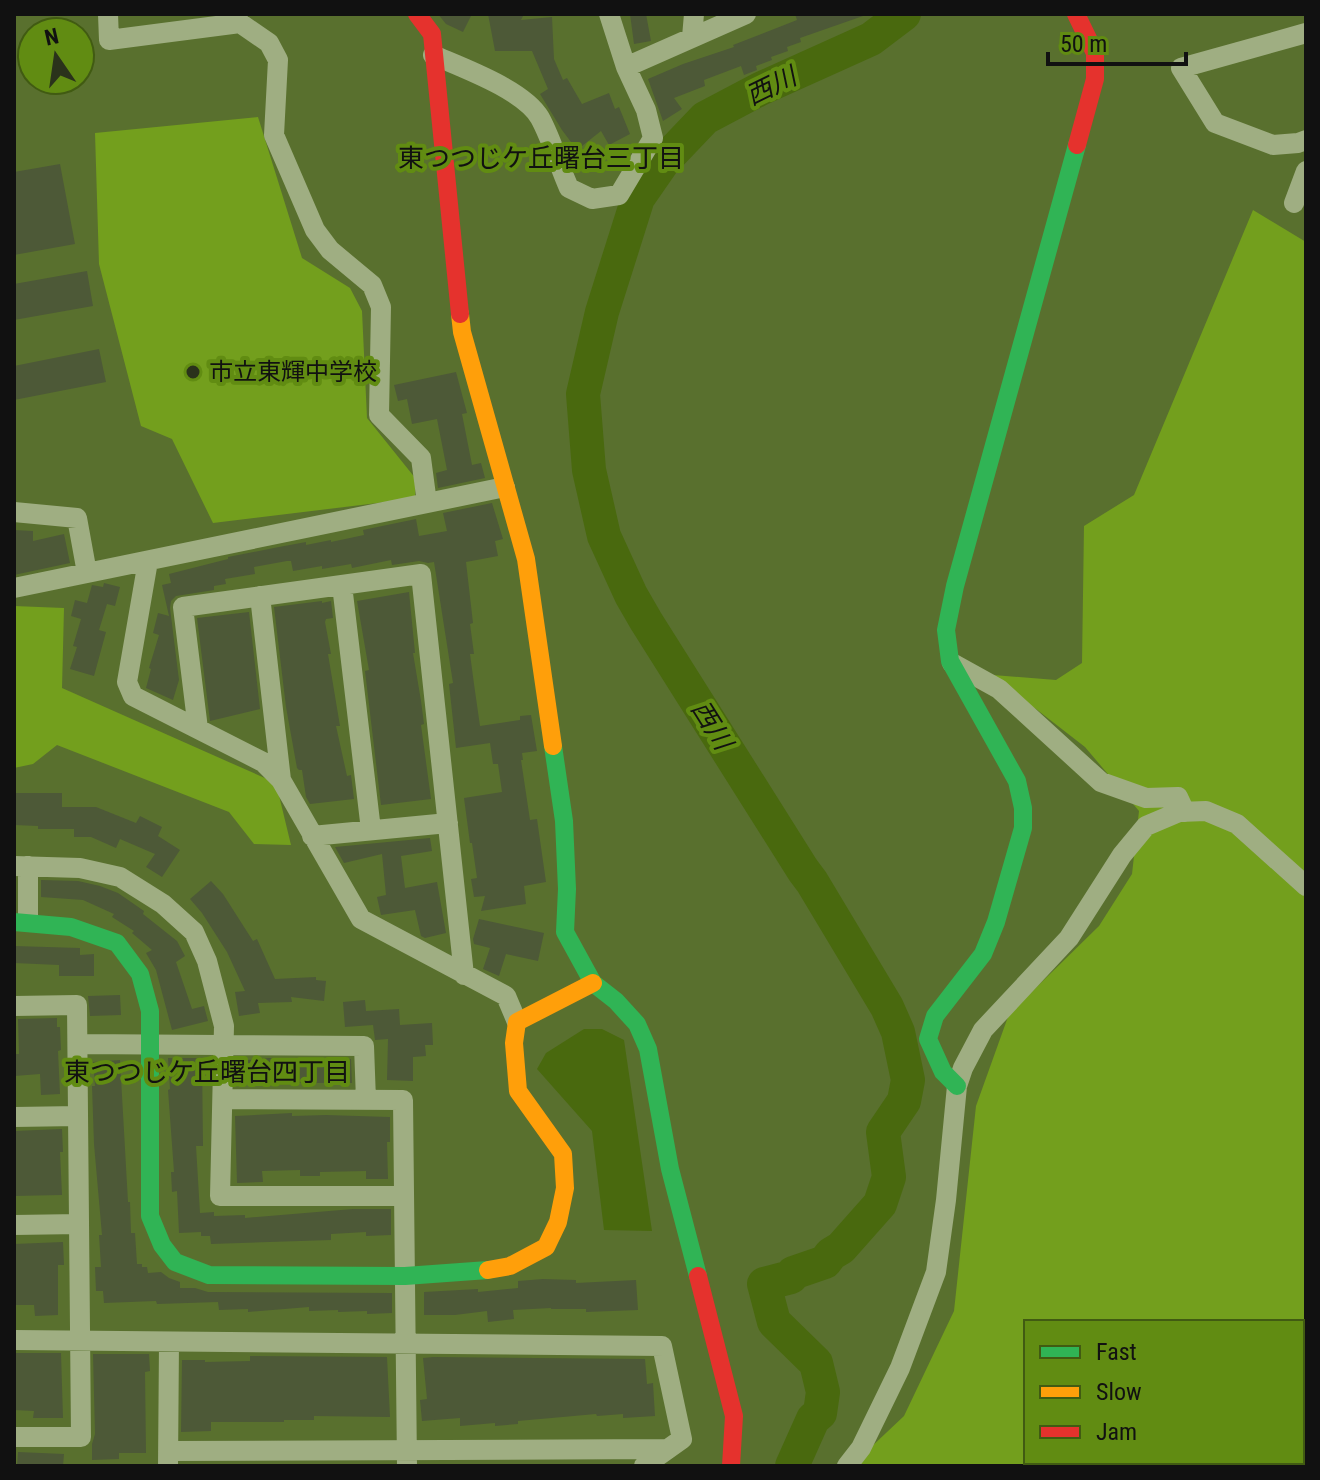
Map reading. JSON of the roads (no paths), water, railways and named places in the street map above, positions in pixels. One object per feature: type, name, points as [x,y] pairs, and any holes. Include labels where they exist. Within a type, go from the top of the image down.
[{"type":"street","points":[[108,14],[109,40],[237,18],[269,43],[278,60],[274,135],[315,230],[330,250],[372,285],[381,307],[379,415],[421,458],[427,503]]},
{"type":"street","points":[[417,14],[432,34],[462,332],[526,559],[564,821],[565,932],[593,983],[616,1001],[637,1024],[648,1049],[670,1169],[734,1416],[731,1466]]},
{"type":"street","points":[[433,55],[487,79],[530,105],[540,118],[569,188],[592,199],[619,195],[653,138],[646,110],[626,67],[609,14]]},
{"type":"street","points":[[692,37],[694,14]]},
{"type":"street","points":[[626,67],[746,14]]},
{"type":"street","points":[[957,1086],[943,1072],[928,1039],[935,1016],[983,954],[996,922],[1023,828],[1023,808],[1017,781],[950,661],[946,630],[955,586],[1095,79],[1095,53],[1076,14]]},
{"type":"street","points":[[1306,33],[1181,68],[1215,123],[1273,145],[1306,140]]},
{"type":"street","points":[[1294,203],[1306,171]]},
{"type":"street","points":[[14,588],[505,487]]},
{"type":"street","points":[[14,512],[77,518],[87,573]]},
{"type":"street","points":[[148,561],[127,682],[133,696],[263,762],[281,780],[361,919],[506,996],[517,1022],[514,1043],[518,1091],[563,1154],[565,1188],[558,1222],[546,1247],[510,1266],[478,1272],[405,1276],[209,1275],[175,1262],[162,1245],[150,1216],[150,1011],[140,974],[117,943],[71,927],[21,922],[21,866],[80,868],[120,877],[163,904],[194,932],[207,961],[224,1026],[220,1196],[404,1196]]},
{"type":"street","points":[[198,729],[183,607],[421,574],[464,975]]},
{"type":"street","points":[[342,585],[371,830]]},
{"type":"street","points":[[260,596],[281,780]]},
{"type":"street","points":[[950,661],[999,689],[1101,782],[1146,798],[1178,797],[1185,812]]},
{"type":"street","points":[[847,1466],[861,1448],[900,1368],[936,1272],[957,1086],[983,1030],[1069,938],[1122,855],[1146,826],[1179,812],[1206,811],[1237,824],[1306,886]]},
{"type":"street","points":[[312,836],[448,823]]},
{"type":"street","points":[[517,1022],[593,983]]},
{"type":"street","points":[[14,1006],[77,1005],[81,1437],[14,1437]]},
{"type":"street","points":[[78,1044],[364,1046],[366,1100]]},
{"type":"street","points":[[223,1099],[403,1100],[407,1458]]},
{"type":"street","points":[[14,1117],[78,1116]]},
{"type":"street","points":[[14,1225],[79,1224]]},
{"type":"street","points":[[14,1340],[662,1346],[682,1439],[644,1466]]},
{"type":"street","points":[[169,1342],[168,1459],[407,1458],[667,1449]]},
{"type":"waterway","name":"西川","points":[[792,1466],[813,1419],[820,1413],[823,1392],[816,1363],[774,1322],[764,1284],[791,1277],[793,1273],[825,1262],[880,1204],[889,1177],[883,1132],[904,1101],[908,1080],[898,1032],[887,1007],[631,595],[604,536],[589,470],[583,394],[602,312],[638,198],[663,162],[705,118],[760,89],[871,39],[904,14]]},
{"type":"place","name":"市立東輝中学校","points":[[193,372]]},
{"type":"district","name":"東つつじケ丘曙台三丁目","points":[[541,158]]},
{"type":"district","name":"東つつじケ丘曙台四丁目","points":[[207,1072]]}]
